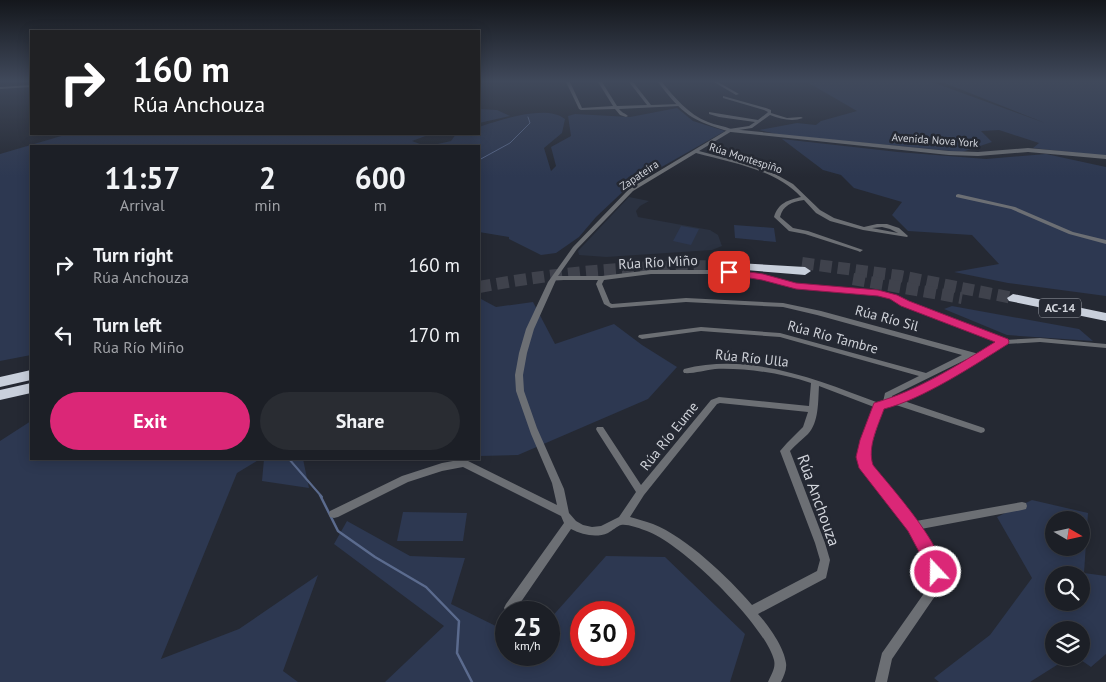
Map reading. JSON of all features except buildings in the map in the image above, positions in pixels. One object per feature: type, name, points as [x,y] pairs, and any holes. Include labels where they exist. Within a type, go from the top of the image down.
[{"type":"highway","points":[[736,262],[804,267]]},
{"type":"highway","name":"AC-14","points":[[1106,317],[1014,303],[1106,326]]},
{"type":"highway","points":[[0,382],[30,375]]},
{"type":"highway","points":[[0,394],[30,388]]},
{"type":"street","points":[[621,114],[626,116]]},
{"type":"street","name":"Avenida Nova York","points":[[690,114],[697,119],[732,130],[949,153],[978,154],[1039,150],[1106,157]]},
{"type":"street","points":[[712,114],[758,121]]},
{"type":"street","points":[[715,114],[758,121]]},
{"type":"street","points":[[769,114],[787,119],[800,118]]},
{"type":"street","name":"Zapateira","points":[[567,518],[560,491],[520,391],[519,375],[522,353],[542,300],[554,278],[575,248],[626,194],[732,130],[750,127],[769,114]]},
{"type":"street","name":"Rúa Montespiño","points":[[695,151],[769,174],[787,182],[822,214],[841,222],[866,228],[905,236],[900,230],[886,225],[875,225],[866,228]]},
{"type":"street","points":[[958,196],[1013,208],[1071,233],[1106,242]]},
{"type":"street","points":[[804,198],[784,204],[778,209],[777,216],[785,225],[792,230],[806,232],[860,250]]},
{"type":"street","name":"Rúa Río Miño","points":[[554,278],[602,278],[651,272],[729,272],[763,277],[796,286],[878,293],[894,297],[905,304],[1004,342]]},
{"type":"street","name":"Rúa Río Sil","points":[[602,278],[599,284],[607,304],[611,306],[686,300],[783,305],[980,357]]},
{"type":"street","name":"Rúa Río Tambre","points":[[642,337],[702,329],[780,335],[927,376]]},
{"type":"street","points":[[887,404],[980,357],[1004,342],[1040,340],[1106,346]]},
{"type":"street","points":[[881,682],[886,657],[938,583],[934,562],[914,526],[866,468],[863,457],[887,404],[888,395],[966,356],[980,357]]},
{"type":"street","name":"Rúa Río Ulla","points":[[687,371],[699,367],[744,369],[787,373],[815,382]]},
{"type":"street","points":[[815,382],[981,430]]},
{"type":"street","name":"Rúa Anchouza","points":[[750,612],[822,574],[825,560],[820,542],[785,451],[789,444],[807,429],[813,410],[812,401],[815,382]]},
{"type":"street","name":"Rúa Río Eume","points":[[622,521],[641,492],[714,402],[719,400],[813,410]]},
{"type":"street","points":[[600,429],[641,492]]},
{"type":"street","points":[[334,514],[405,479],[442,467],[464,463],[567,518],[584,531],[601,531],[622,521],[650,527],[681,545],[707,567],[750,612],[774,646],[780,662],[778,676],[774,682]]},
{"type":"street","points":[[914,526],[1022,506]]},
{"type":"street","points":[[514,601],[567,518]]},
{"type":"shaded area","points":[[480,114],[505,114],[510,116],[480,123]]},
{"type":"shaded area","points":[[530,114],[557,115],[565,119],[562,133],[544,148],[551,171],[556,166],[551,147],[571,136],[568,116],[575,114],[630,117],[647,114],[684,114],[693,121],[725,131],[630,185],[596,217],[579,237],[556,253],[541,255],[509,239],[509,237],[480,232],[480,145],[433,145],[451,141],[455,135],[480,135],[480,127],[510,117]]},
{"type":"shaded area","points":[[847,114],[1020,114],[1045,123],[1022,114],[1106,114],[1106,156],[1033,148],[1039,143],[999,130],[981,131],[992,142],[962,152],[781,135],[759,130],[797,123],[816,125],[821,121]]},
{"type":"shaded area","points":[[65,135],[428,135],[412,141],[422,145],[31,145]]},
{"type":"shaded area","points":[[782,139],[898,152],[986,159],[1046,154],[1106,167],[1106,296],[1008,283],[954,272],[999,264],[972,235],[908,231],[892,215],[902,202],[854,188],[841,175],[823,170]]},
{"type":"shaded area","points":[[30,145],[30,355],[0,361],[0,154]]},
{"type":"shaded area","points":[[629,197],[649,201],[640,206],[636,211],[638,217],[710,230],[718,235],[722,246],[712,250],[606,257],[579,255],[578,251]]},
{"type":"shaded area","points":[[734,225],[774,228],[776,242],[735,238]]},
{"type":"shaded area","points":[[681,226],[699,229],[691,245],[673,241]]},
{"type":"shaded area","points":[[480,300],[496,307],[533,302],[555,344],[614,324],[642,345],[677,367],[648,399],[518,455],[480,456]]},
{"type":"shaded area","points":[[952,306],[1079,329],[1093,341],[1007,335],[944,309]]},
{"type":"shaded area","points":[[30,422],[30,460],[258,460],[237,473],[161,659],[239,629],[318,575],[283,671],[298,682],[0,682],[0,441]]},
{"type":"shaded area","points":[[264,460],[303,460],[309,488],[262,481]]},
{"type":"shaded area","points":[[1032,500],[1079,511],[1045,511],[1045,556],[1085,556],[1084,566],[1045,566],[1045,611],[1090,611],[1090,574],[1106,576],[1106,654],[1091,667],[1090,666],[1090,621],[1045,621],[1045,666],[1055,666],[1030,682],[939,682],[934,678],[990,635],[1032,578],[997,517]]},
{"type":"shaded area","points":[[403,512],[467,513],[463,541],[397,541]]},
{"type":"shaded area","points":[[347,521],[410,556],[465,558],[451,604],[495,626],[495,666],[560,666],[560,608],[606,556],[665,557],[745,634],[730,682],[385,682],[444,626],[334,544]]},
{"type":"waterway","points":[[480,159],[510,143],[530,123],[528,117]]},
{"type":"waterway","points":[[290,460],[322,497]]},
{"type":"waterway","points":[[320,495],[338,531],[375,557],[426,587],[459,621],[457,653],[472,682]]},
{"type":"tunnel","points":[[802,263],[900,276],[1013,298]]},
{"type":"tunnel","points":[[480,287],[511,281],[608,270],[704,266],[737,267]]},
{"type":"tunnel","points":[[853,279],[962,298]]},
{"type":"route","points":[[729,272],[763,277],[796,286],[878,293],[894,297],[905,304],[1004,342],[973,361],[896,402],[879,406],[867,440],[863,457],[866,468],[908,517],[934,562],[936,572]]}]
